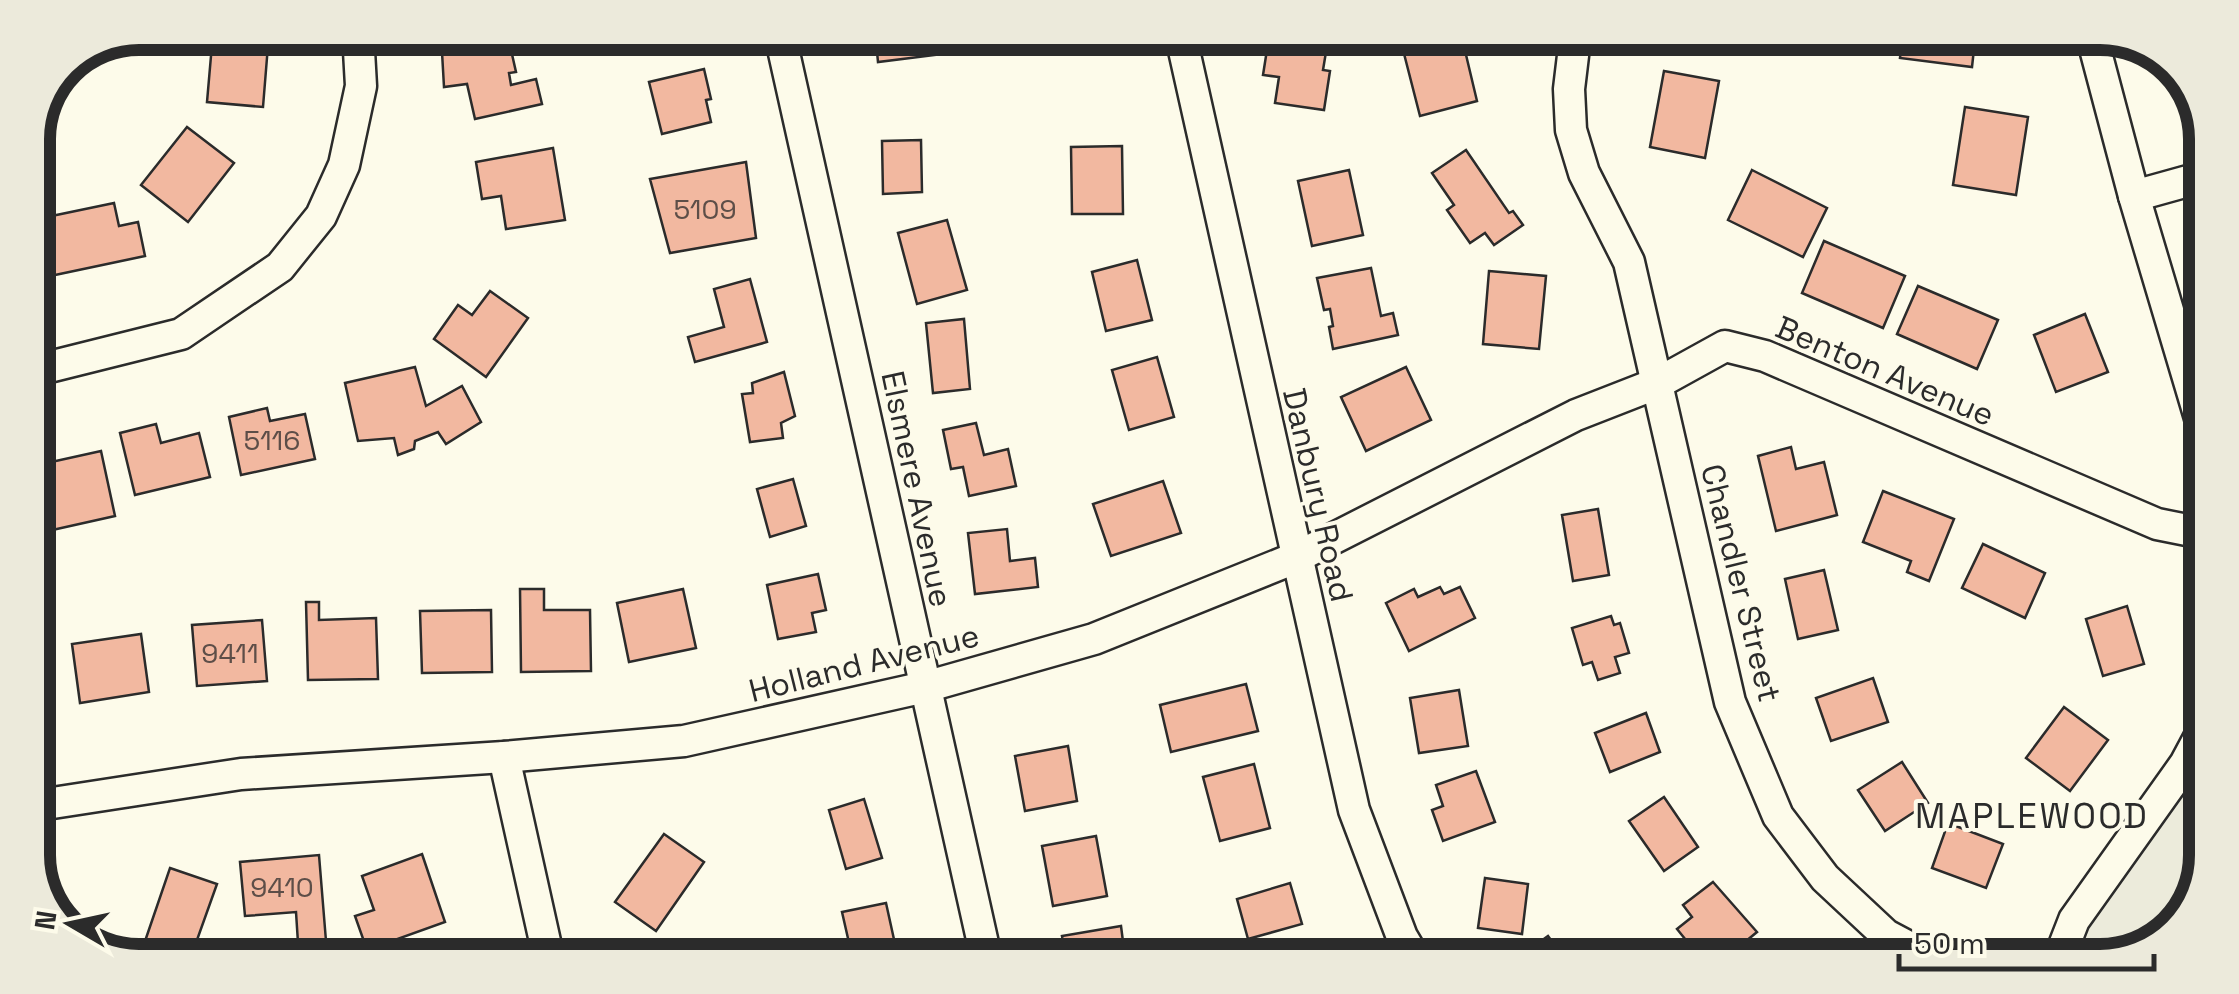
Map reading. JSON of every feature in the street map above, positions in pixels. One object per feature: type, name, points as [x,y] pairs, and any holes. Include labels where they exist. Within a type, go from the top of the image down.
[{"type":"street","points":[[50,367],[182,334],[280,267],[321,216],[344,165],[361,86],[359,50]]},
{"type":"street","name":"Elsmere Avenue","points":[[783,50],[983,944]]},
{"type":"street","name":"Danbury Road","points":[[1184,50],[1354,810],[1406,944]]},
{"type":"street","points":[[1574,50],[1569,89],[1571,130],[1584,173],[1629,262],[1658,384]]},
{"type":"street","points":[[2096,50],[2134,196],[2189,381]]},
{"type":"street","points":[[2134,196],[2189,181]]},
{"type":"street","name":"Benton Avenue","points":[[1658,384],[1725,346],[1765,356],[2157,524],[2189,530]]},
{"type":"street","name":"Holland Avenue","points":[[50,803],[241,774],[684,741],[925,687],[1094,639],[1296,558],[1576,415],[1658,384]]},
{"type":"street","name":"Chandler Street","points":[[1658,384],[1730,702],[1778,816],[1825,878],[1886,935],[1903,944]]},
{"type":"street","points":[[2065,944],[2074,920],[2189,755]]},
{"type":"street","points":[[504,757],[546,944]]},
{"type":"shaded area","points":[[2189,753],[2189,855],[2182,889],[2171,909],[2149,929],[2123,941],[2069,944]]},
{"type":"building","points":[[212,50],[268,50],[263,107],[207,102]]},
{"type":"building","points":[[511,50],[516,72],[509,73],[511,85],[536,79],[542,104],[475,119],[467,84],[444,87],[442,52]]},
{"type":"building","points":[[877,50],[934,50],[935,55],[878,62]]},
{"type":"building","points":[[1267,50],[1326,50],[1323,70],[1330,71],[1324,110],[1275,103],[1279,77],[1263,75]]},
{"type":"building","points":[[1403,50],[1465,50],[1477,101],[1420,116]]},
{"type":"building","points":[[1901,50],[1974,50],[1972,67],[1900,58]]},
{"type":"building","points":[[704,69],[711,99],[706,100],[711,122],[662,134],[649,82]]},
{"type":"building","points":[[1664,71],[1719,81],[1705,158],[1650,147]]},
{"type":"building","points":[[1965,107],[2028,117],[2016,195],[1953,185]]},
{"type":"building","points":[[187,127],[234,163],[188,222],[141,185]]},
{"type":"building","points":[[921,140],[922,192],[883,194],[882,141]]},
{"type":"building","points":[[1122,146],[1123,214],[1072,214],[1071,147]]},
{"type":"building","points":[[553,148],[565,220],[506,229],[501,196],[482,199],[476,162]]},
{"type":"building","points":[[1466,150],[1509,213],[1513,211],[1523,225],[1494,245],[1485,233],[1470,243],[1447,210],[1454,205],[1432,173]]},
{"type":"building","points":[[746,162],[756,238],[670,253],[650,179]]},
{"type":"building","points":[[1349,170],[1363,235],[1312,246],[1298,181]]},
{"type":"building","points":[[1752,170],[1827,208],[1803,257],[1728,220]]},
{"type":"building","points":[[114,203],[119,226],[138,222],[145,256],[55,275],[50,253],[50,216]]},
{"type":"building","points":[[947,220],[967,290],[917,304],[898,233]]},
{"type":"building","points":[[1824,241],[1905,276],[1883,328],[1802,293]]},
{"type":"building","points":[[1137,260],[1152,320],[1106,331],[1092,272]]},
{"type":"building","points":[[1371,268],[1381,316],[1393,313],[1398,335],[1333,349],[1330,309],[1324,310],[1317,278]]},
{"type":"building","points":[[1489,271],[1546,276],[1539,349],[1483,344]]},
{"type":"building","points":[[750,279],[767,342],[695,362],[688,337],[724,327],[714,289]]},
{"type":"building","points":[[1918,286],[1998,320],[1977,369],[1897,334]]},
{"type":"building","points":[[490,291],[528,318],[486,377],[434,339],[458,305],[472,315]]},
{"type":"building","points":[[2085,314],[2108,372],[2056,392],[2034,335]]},
{"type":"building","points":[[964,319],[970,389],[933,393],[926,323]]},
{"type":"building","points":[[1157,357],[1174,417],[1129,430],[1112,370]]},
{"type":"building","points":[[415,367],[426,406],[462,386],[481,422],[446,444],[438,432],[415,441],[414,449],[398,455],[394,438],[358,441],[345,383]]},
{"type":"building","points":[[1406,367],[1431,420],[1366,451],[1341,397]]},
{"type":"building","points":[[784,372],[795,416],[781,423],[783,438],[750,442],[742,394],[753,393],[752,383]]},
{"type":"building","points":[[267,408],[270,421],[305,414],[315,459],[241,475],[229,417]]},
{"type":"building","points":[[976,423],[984,455],[1008,449],[1016,486],[969,496],[963,467],[951,469],[943,430]]},
{"type":"building","points":[[156,424],[161,443],[199,433],[210,477],[135,495],[120,433]]},
{"type":"building","points":[[1791,447],[1796,469],[1824,462],[1837,515],[1776,531],[1758,456]]},
{"type":"building","points":[[101,451],[115,516],[50,531],[50,462]]},
{"type":"building","points":[[793,479],[806,526],[770,537],[757,489]]},
{"type":"building","points":[[1163,481],[1181,533],[1111,556],[1093,504]]},
{"type":"building","points":[[1883,491],[1954,519],[1929,581],[1907,572],[1911,561],[1863,542]]},
{"type":"building","points":[[1598,509],[1609,575],[1573,581],[1562,515]]},
{"type":"building","points":[[1007,529],[1010,561],[1035,558],[1038,587],[975,594],[968,533]]},
{"type":"building","points":[[1983,544],[2045,573],[2025,618],[1962,588]]},
{"type":"building","points":[[1824,570],[1838,630],[1798,639],[1785,579]]},
{"type":"building","points":[[818,574],[826,610],[812,613],[816,632],[778,639],[767,585]]},
{"type":"building","points":[[1440,587],[1444,594],[1460,587],[1475,618],[1409,651],[1386,603],[1414,589],[1418,597]]},
{"type":"building","points":[[520,589],[544,589],[544,610],[590,610],[591,671],[521,672]]},
{"type":"building","points":[[683,589],[696,648],[629,662],[617,603]]},
{"type":"building","points":[[306,602],[319,602],[319,620],[376,618],[378,679],[308,680]]},
{"type":"building","points":[[2127,606],[2144,664],[2103,676],[2086,619]]},
{"type":"building","points":[[491,610],[492,672],[422,673],[420,611]]},
{"type":"building","points":[[1611,616],[1614,625],[1620,623],[1629,653],[1615,657],[1620,673],[1598,680],[1592,662],[1583,665],[1572,628]]},
{"type":"building","points":[[262,620],[267,681],[197,686],[192,625]]},
{"type":"building","points":[[141,634],[149,692],[80,703],[72,644]]},
{"type":"building","points":[[1873,678],[1888,722],[1831,741],[1816,698]]},
{"type":"building","points":[[1246,684],[1258,731],[1171,752],[1160,705]]},
{"type":"building","points":[[1459,690],[1468,746],[1419,753],[1410,698]]},
{"type":"building","points":[[2064,707],[2108,740],[2070,791],[2026,758]]},
{"type":"building","points":[[1646,713],[1660,752],[1610,772],[1595,733]]},
{"type":"building","points":[[1068,746],[1077,801],[1025,811],[1015,756]]},
{"type":"building","points":[[1902,762],[1928,803],[1885,831],[1858,790]]},
{"type":"building","points":[[1254,764],[1270,828],[1220,841],[1203,777]]},
{"type":"building","points":[[1476,771],[1495,822],[1443,841],[1432,810],[1443,806],[1436,785]]},
{"type":"building","points":[[1664,797],[1698,847],[1664,871],[1629,821]]},
{"type":"building","points":[[864,799],[882,858],[846,869],[829,810]]},
{"type":"building","points":[[1948,823],[2003,844],[1986,888],[1932,868]]},
{"type":"building","points":[[664,834],[704,862],[656,931],[615,902]]},
{"type":"building","points":[[1096,836],[1107,896],[1053,906],[1042,846]]},
{"type":"building","points":[[422,854],[445,922],[384,944],[365,944],[355,916],[374,910],[362,876]]},
{"type":"building","points":[[319,855],[326,941],[298,943],[296,912],[245,916],[240,862]]},
{"type":"building","points":[[170,868],[217,884],[196,944],[144,944]]},
{"type":"building","points":[[1485,878],[1528,884],[1522,934],[1478,928]]},
{"type":"building","points":[[1713,882],[1757,932],[1742,944],[1689,944],[1677,929],[1692,917],[1683,905]]},
{"type":"building","points":[[1290,883],[1302,924],[1248,939],[1237,899]]},
{"type":"building","points":[[886,903],[895,944],[849,944],[842,912]]},
{"type":"building","points":[[1121,926],[1123,944],[1064,944],[1062,936]]},
{"type":"building","points":[[1548,936],[1554,944],[1537,944]]},
{"type":"district","name":"MAPLEWOOD","points":[[2032,816]]}]
